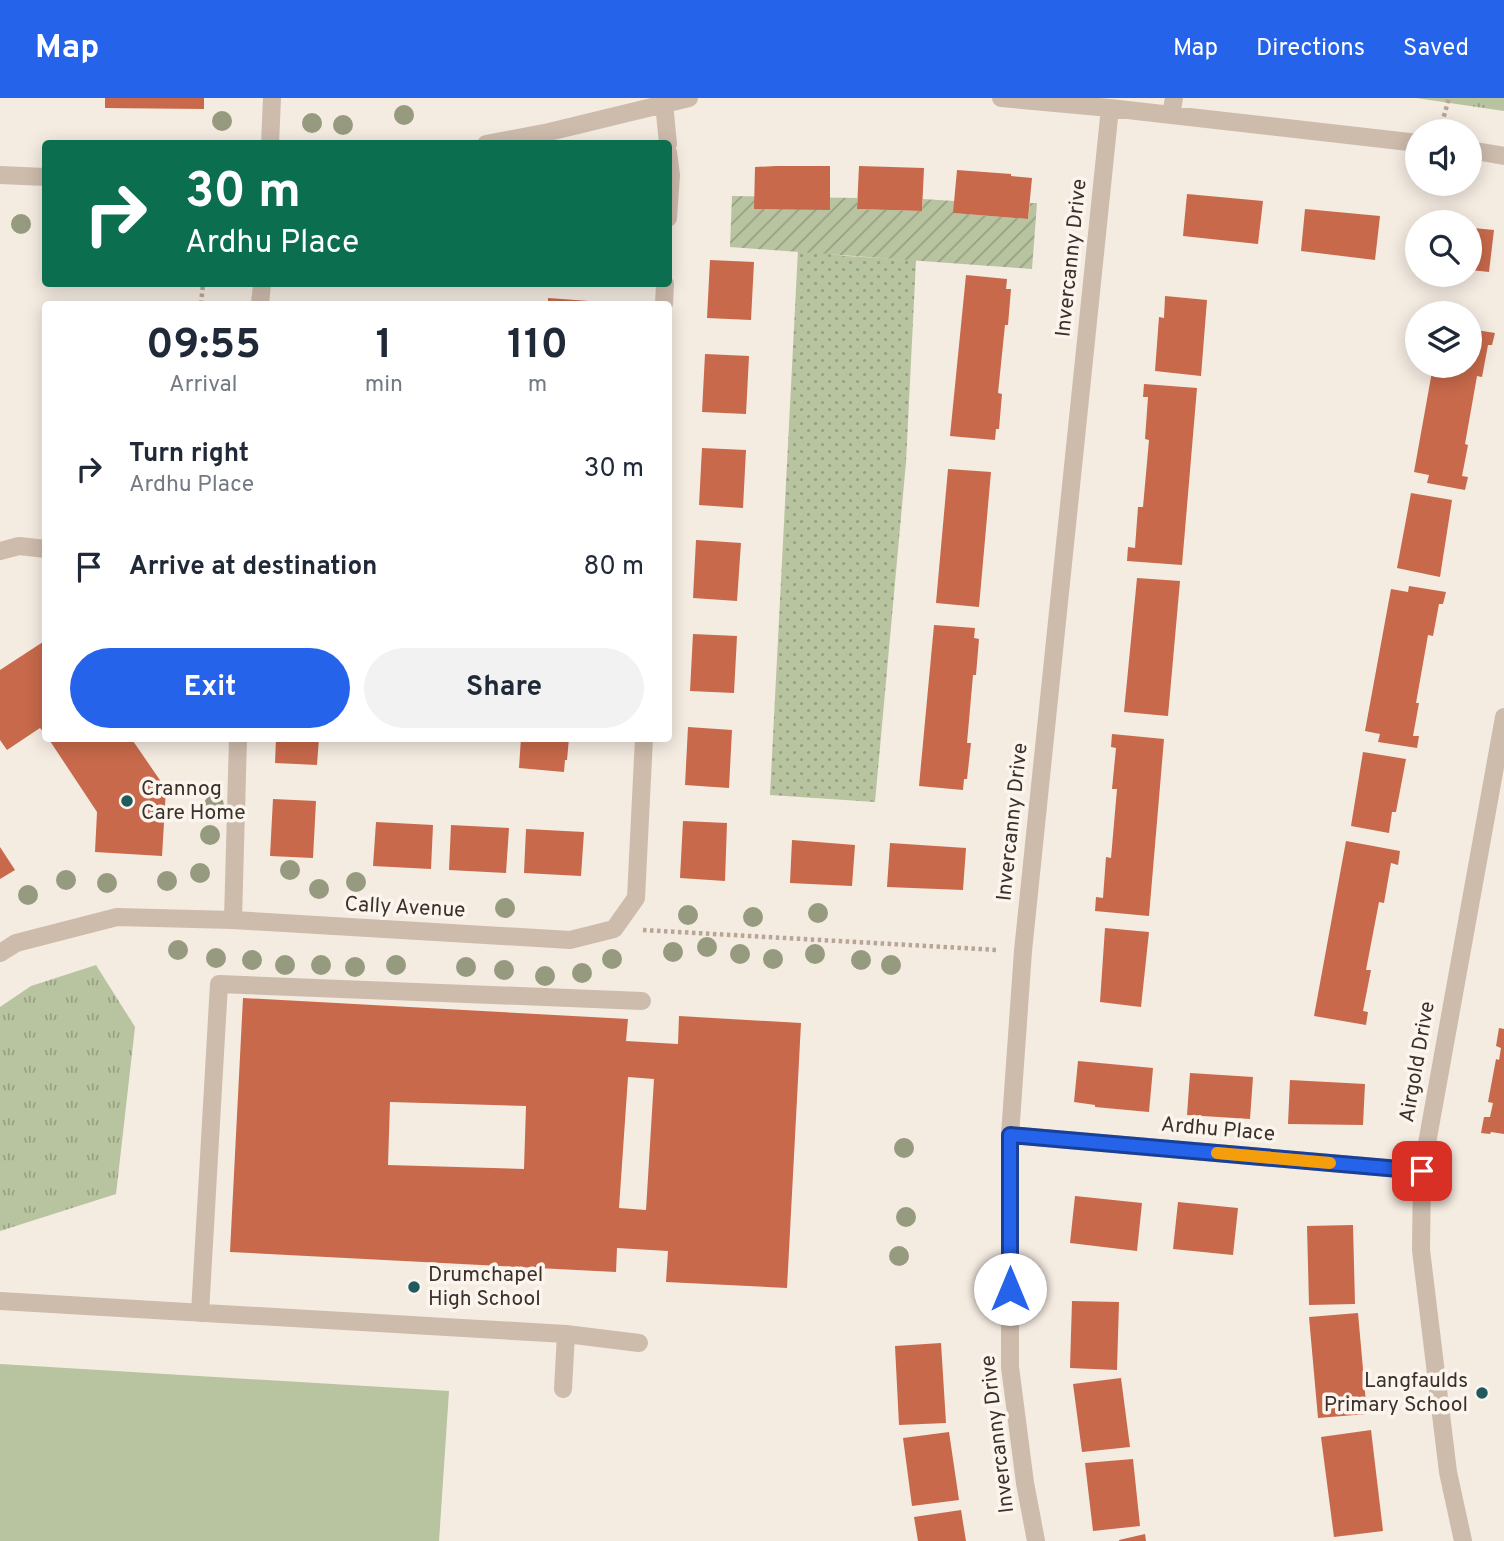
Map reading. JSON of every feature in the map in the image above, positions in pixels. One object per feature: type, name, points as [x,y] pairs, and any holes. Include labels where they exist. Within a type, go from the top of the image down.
[{"type":"street","points":[[270,140],[272,98]]},
{"type":"street","points":[[507,140],[690,98]]},
{"type":"street","points":[[1001,98],[1110,108],[1173,107],[1405,141]]},
{"type":"street","points":[[664,103],[668,140]]},
{"type":"street","name":"Invercanny Drive","points":[[1036,1541],[1025,1483],[1010,1367],[1010,1135],[1023,951],[1110,108]]},
{"type":"street","points":[[1482,152],[1504,156]]},
{"type":"street","points":[[0,175],[42,177]]},
{"type":"street","points":[[0,551],[19,546],[42,549]]},
{"type":"street","name":"Airgold Drive","points":[[1463,1541],[1448,1472],[1421,1250],[1422,1171],[1504,717]]},
{"type":"street","points":[[233,920],[237,742]]},
{"type":"street","points":[[614,929],[636,898],[644,742]]},
{"type":"street","name":"Cally Avenue","points":[[0,953],[16,943],[117,917],[233,920],[570,940],[614,929]]},
{"type":"street","points":[[200,1313],[219,984],[642,1001]]},
{"type":"street","name":"Ardhu Place","points":[[1010,1135],[1422,1171]]},
{"type":"street","points":[[0,1301],[566,1334],[639,1343]]},
{"type":"street","points":[[563,1389],[566,1334]]},
{"type":"path","points":[[1443,119],[1449,98]]},
{"type":"path","points":[[614,929],[1023,951]]},
{"type":"green space","points":[[1416,98],[1504,98],[1504,111]]},
{"type":"green space","points":[[732,196],[857,198],[857,209],[922,211],[923,199],[954,201],[954,213],[1028,219],[1030,203],[1037,203],[1032,269],[730,247]]},
{"type":"green space","points":[[798,250],[916,260],[906,462],[875,802],[770,795]]},
{"type":"green space","points":[[96,965],[135,1027],[116,1194],[0,1231],[0,1007],[31,986]]},
{"type":"green space","points":[[0,1364],[449,1391],[439,1541],[0,1541]]},
{"type":"building","points":[[105,98],[204,98],[204,109],[105,108]]},
{"type":"building","points":[[830,166],[830,210],[754,209],[755,167]]},
{"type":"building","points":[[859,166],[924,168],[922,211],[857,209]]},
{"type":"building","points":[[957,170],[1032,178],[1028,219],[953,213]]},
{"type":"building","points":[[1187,194],[1263,201],[1258,244],[1183,236]]},
{"type":"building","points":[[1305,209],[1380,216],[1375,260],[1301,251]]},
{"type":"building","points":[[1482,229],[1494,230],[1489,272],[1482,271]]},
{"type":"building","points":[[710,260],[754,262],[751,320],[707,318]]},
{"type":"building","points":[[966,275],[1007,279],[1006,289],[1011,289],[998,393],[1002,394],[999,429],[996,429],[995,440],[950,436]]},
{"type":"building","points":[[1165,296],[1207,300],[1201,376],[1155,371],[1159,317],[1164,318]]},
{"type":"building","points":[[548,298],[589,301],[548,301]]},
{"type":"building","points":[[1482,331],[1495,333],[1492,345],[1488,345],[1482,377]]},
{"type":"building","points":[[705,354],[749,356],[746,414],[702,412]]},
{"type":"building","points":[[1431,378],[1477,378],[1465,444],[1468,445],[1462,476],[1468,477],[1465,490],[1427,483],[1429,475],[1414,472]]},
{"type":"building","points":[[1144,384],[1197,388],[1182,565],[1127,561],[1128,547],[1135,548],[1138,507],[1143,507],[1149,440],[1145,439],[1148,397],[1143,397]]},
{"type":"building","points":[[702,448],[746,450],[743,508],[699,505]]},
{"type":"building","points":[[948,469],[991,472],[979,607],[936,603]]},
{"type":"building","points":[[1411,493],[1452,500],[1440,577],[1397,568]]},
{"type":"building","points":[[696,540],[741,543],[737,601],[693,598]]},
{"type":"building","points":[[1137,578],[1180,581],[1168,716],[1124,712]]},
{"type":"building","points":[[1409,586],[1446,592],[1443,604],[1439,604],[1433,636],[1428,635],[1416,703],[1419,703],[1413,736],[1419,736],[1417,748],[1378,742],[1380,734],[1365,731],[1391,589],[1408,592]]},
{"type":"building","points":[[934,625],[975,628],[974,638],[979,639],[967,743],[971,743],[963,790],[919,786]]},
{"type":"building","points":[[693,634],[737,636],[734,693],[690,691]]},
{"type":"building","points":[[42,643],[42,730],[40,728],[7,750],[0,740],[0,670]]},
{"type":"building","points":[[688,727],[732,730],[729,788],[685,785]]},
{"type":"building","points":[[1112,734],[1164,739],[1149,916],[1095,911],[1096,897],[1103,898],[1106,857],[1111,858],[1117,789],[1112,789],[1116,748],[1111,747]]},
{"type":"building","name":"Crannog Care Home","points":[[51,742],[134,742],[166,789],[162,856],[95,852],[97,812]]},
{"type":"building","points":[[276,742],[319,742],[317,765],[275,763]]},
{"type":"building","points":[[521,742],[569,742],[564,772],[519,768]]},
{"type":"building","points":[[1363,752],[1406,759],[1396,812],[1392,812],[1389,833],[1351,826]]},
{"type":"building","points":[[273,799],[316,801],[313,858],[270,856]]},
{"type":"building","points":[[683,821],[727,823],[725,881],[680,878]]},
{"type":"building","points":[[376,822],[433,825],[431,869],[373,866]]},
{"type":"building","points":[[451,825],[509,828],[506,873],[449,870]]},
{"type":"building","points":[[526,829],[584,832],[581,876],[524,873]]},
{"type":"building","points":[[792,840],[855,845],[852,886],[790,883]]},
{"type":"building","points":[[1346,841],[1400,851],[1398,865],[1391,863],[1384,903],[1379,902],[1366,970],[1371,970],[1363,1011],[1368,1012],[1366,1025],[1314,1016]]},
{"type":"building","points":[[890,843],[966,848],[963,890],[887,887]]},
{"type":"building","points":[[0,847],[15,870],[0,879]]},
{"type":"building","points":[[1105,928],[1149,932],[1141,1007],[1100,1002]]},
{"type":"building","points":[[243,998],[628,1019],[626,1041],[678,1044],[679,1016],[801,1023],[787,1288],[666,1282],[668,1251],[617,1248],[616,1272],[230,1252]],"holes":[[[628,1077],[654,1079],[646,1210],[619,1208]],[[390,1102],[526,1106],[524,1169],[388,1165]]]},
{"type":"building","points":[[1499,1028],[1504,1029],[1504,1134],[1481,1133],[1484,1117],[1490,1117],[1493,1103],[1488,1102],[1496,1059],[1499,1060],[1501,1048],[1496,1046]]},
{"type":"building","points":[[1078,1061],[1153,1068],[1149,1112],[1095,1107],[1074,1102]]},
{"type":"building","points":[[1190,1073],[1253,1077],[1250,1119],[1187,1115]]},
{"type":"building","points":[[1290,1080],[1365,1084],[1363,1125],[1288,1124]]},
{"type":"building","points":[[1075,1196],[1142,1203],[1137,1251],[1070,1243]]},
{"type":"building","points":[[1178,1202],[1238,1208],[1233,1255],[1173,1249]]},
{"type":"building","points":[[1353,1225],[1355,1304],[1309,1305],[1307,1226]]},
{"type":"building","points":[[1072,1301],[1119,1302],[1117,1370],[1070,1368]]},
{"type":"building","points":[[1358,1313],[1367,1414],[1318,1418],[1309,1317]]},
{"type":"building","points":[[941,1343],[946,1423],[899,1425],[895,1346]]},
{"type":"building","points":[[1121,1378],[1130,1447],[1082,1452],[1073,1384]]},
{"type":"building","points":[[1371,1430],[1383,1531],[1334,1537],[1321,1437]]},
{"type":"building","points":[[949,1432],[959,1500],[912,1506],[903,1438]]},
{"type":"building","points":[[1133,1459],[1140,1526],[1093,1531],[1085,1463]]},
{"type":"building","points":[[961,1510],[966,1541],[918,1541],[914,1517]]},
{"type":"building","points":[[1145,1534],[1146,1541],[1119,1541],[1119,1540]]},
{"type":"slow traffic","points":[[1217,1153],[1330,1163]]},
{"type":"place","name":"Crannog Care Home","points":[[127,801]]},
{"type":"place","name":"Drumchapel High School","points":[[414,1287]]},
{"type":"place","name":"Langfaulds Primary School","points":[[1482,1393]]},
{"type":"route","points":[[1010,1289],[1010,1135],[1422,1171]]}]
